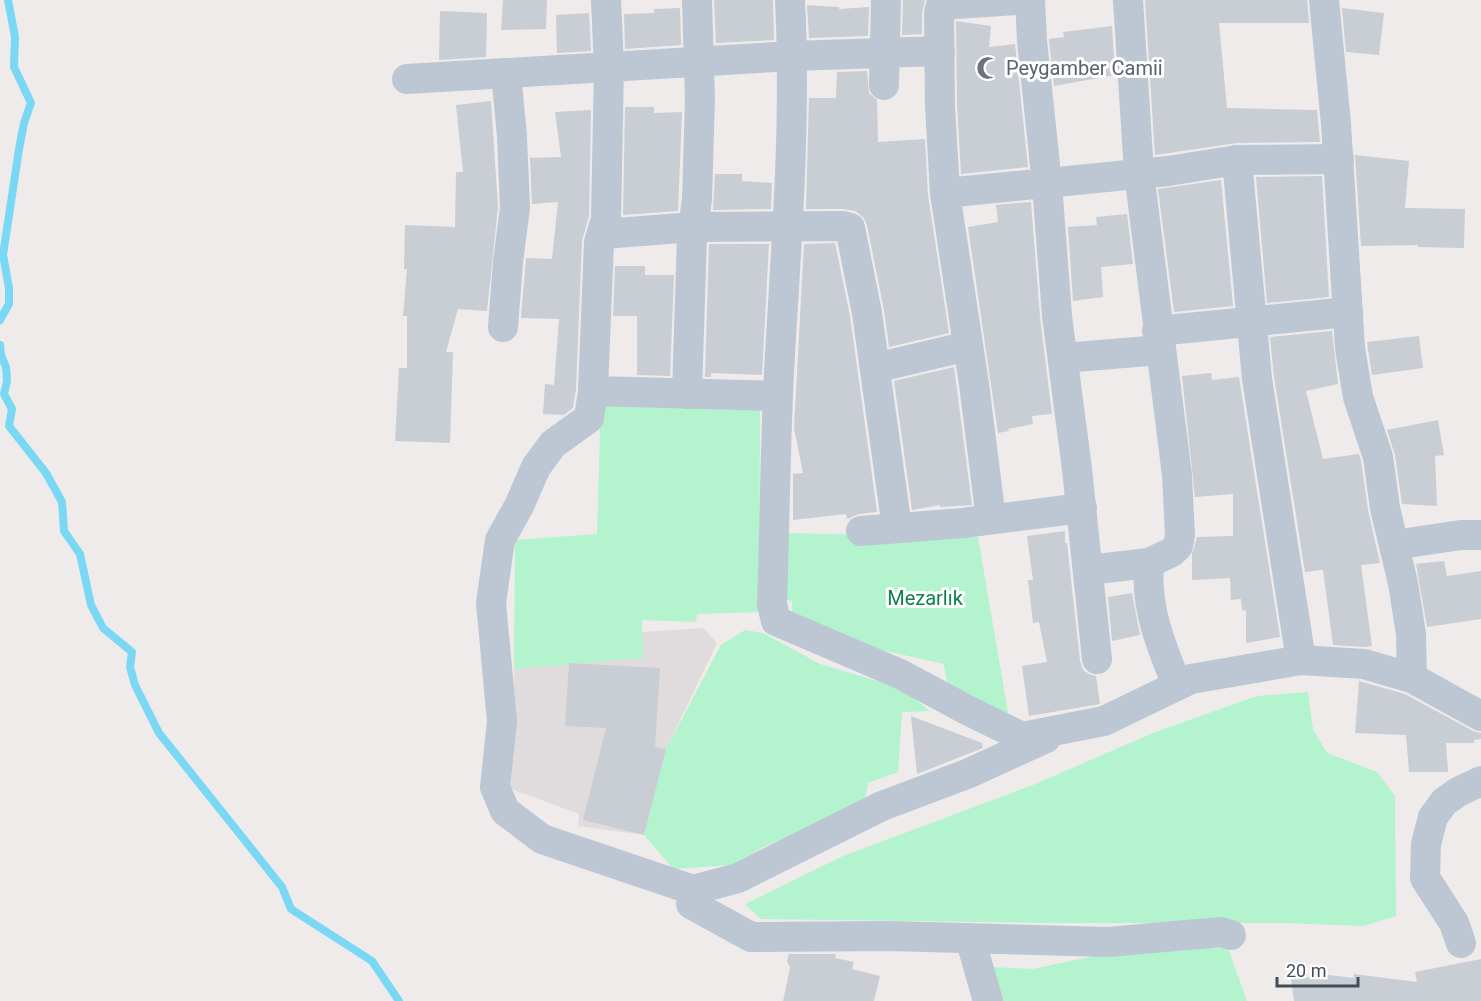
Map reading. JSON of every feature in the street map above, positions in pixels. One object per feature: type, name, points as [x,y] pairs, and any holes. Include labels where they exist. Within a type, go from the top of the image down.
[{"type":"street","points":[[606,0],[609,67],[606,219],[599,242],[593,391],[589,418],[553,444],[536,467],[519,506],[500,540],[492,603],[502,721],[495,788],[505,811],[542,839],[693,890],[738,878],[882,806],[968,774],[1069,728]]},
{"type":"street","points":[[687,394],[700,99],[697,0]]},
{"type":"street","points":[[790,0],[793,56],[788,228],[778,396],[772,604],[776,621],[900,674],[1022,737],[1104,721],[1191,679],[1301,660],[1364,664],[1412,678],[1481,716]]},
{"type":"street","points":[[884,86],[886,0]]},
{"type":"street","points":[[991,519],[945,193],[940,106],[939,13],[941,5],[1016,0]]},
{"type":"street","points":[[1030,0],[1055,294],[1082,508],[1097,659]]},
{"type":"street","points":[[1088,570],[1149,563],[1172,552],[1178,546],[1180,534],[1176,475],[1139,173],[1128,0]]},
{"type":"street","points":[[1324,0],[1339,159],[1350,348],[1358,397],[1378,457],[1385,508],[1403,583],[1411,634],[1412,678]]},
{"type":"street","points":[[407,79],[885,51],[940,51]]},
{"type":"street","points":[[503,327],[515,208],[506,73]]},
{"type":"street","points":[[945,193],[1047,184],[1237,160],[1339,159]]},
{"type":"street","points":[[1237,160],[1257,379],[1301,660]]},
{"type":"street","points":[[603,234],[694,227],[843,226],[850,228],[867,313],[897,528]]},
{"type":"street","points":[[1063,358],[1250,321],[1348,312]]},
{"type":"street","points":[[875,368],[968,346]]},
{"type":"street","points":[[593,391],[778,396]]},
{"type":"street","points":[[861,531],[1082,508]]},
{"type":"street","points":[[1394,545],[1461,535],[1481,535]]},
{"type":"street","points":[[1149,563],[1147,585],[1156,635],[1177,686]]},
{"type":"street","points":[[1461,944],[1454,923],[1425,878],[1426,844],[1433,817],[1444,802],[1481,781]]},
{"type":"street","points":[[693,890],[691,903],[751,937],[970,938],[1108,942],[1221,932],[1232,935]]},
{"type":"street","points":[[970,938],[988,1001]]},
{"type":"shaded area","points":[[703,628],[717,643],[666,749],[644,835],[578,826],[579,814],[509,788],[514,669],[643,658],[642,632]]},
{"type":"green space","points":[[601,399],[760,407],[759,612],[697,614],[696,622],[642,620],[643,658],[514,669],[515,540],[597,534]]},
{"type":"green space","name":"Mezarlık","points":[[785,533],[978,537],[1008,713],[994,712],[948,687],[944,664],[841,641],[793,623],[792,601],[784,599]]},
{"type":"green space","points":[[745,630],[763,633],[820,664],[901,688],[930,711],[902,712],[898,772],[868,783],[864,804],[764,847],[731,865],[673,869],[644,835],[666,749],[721,645]]},
{"type":"green space","points":[[1308,692],[1313,729],[1327,753],[1377,772],[1395,796],[1396,916],[1363,926],[1282,923],[761,919],[745,904],[843,856],[1033,785],[1153,733],[1257,696]]},
{"type":"green space","points":[[1225,940],[1247,1001],[1002,1001],[992,967],[1033,969],[1146,945]]},
{"type":"building","points":[[503,0],[547,0],[546,29],[501,30]]},
{"type":"building","points":[[714,0],[773,0],[774,40],[716,43]]},
{"type":"building","points":[[903,0],[925,0],[922,13],[922,34],[902,35]]},
{"type":"building","points":[[1145,0],[1307,0],[1309,23],[1219,23],[1227,108],[1317,110],[1320,142],[1237,143],[1155,155]]},
{"type":"building","points":[[807,5],[839,7],[839,9],[869,7],[868,36],[809,38]]},
{"type":"building","points":[[680,8],[681,45],[625,49],[624,14],[654,13],[654,9]]},
{"type":"building","points":[[1342,8],[1384,13],[1379,55],[1346,52]]},
{"type":"building","points":[[440,11],[487,13],[486,57],[439,60]]},
{"type":"building","points":[[589,13],[591,51],[557,53],[556,15]]},
{"type":"building","points":[[956,21],[991,26],[989,47],[1015,44],[1028,167],[961,174]]},
{"type":"building","points":[[1112,26],[1115,75],[1054,86],[1049,39],[1064,37],[1063,32]]},
{"type":"building","points":[[867,71],[869,93],[877,100],[878,142],[925,139],[928,195],[949,333],[889,347],[867,225],[863,217],[855,211],[843,209],[806,209],[809,98],[836,98],[837,72]]},
{"type":"building","points":[[491,101],[498,207],[487,311],[458,309],[446,352],[453,352],[450,443],[395,441],[399,368],[407,368],[407,316],[403,316],[407,269],[404,269],[405,225],[455,227],[456,172],[463,172],[456,105]]},
{"type":"building","points":[[625,107],[654,107],[654,113],[682,112],[678,211],[623,215]]},
{"type":"building","points":[[591,110],[589,216],[582,241],[576,389],[573,408],[564,415],[543,414],[545,384],[554,385],[559,319],[521,318],[526,258],[552,259],[558,202],[532,204],[530,158],[561,157],[555,112]]},
{"type":"building","points":[[1355,155],[1409,161],[1405,208],[1465,209],[1464,248],[1418,247],[1418,245],[1361,246]]},
{"type":"building","points":[[715,174],[742,174],[742,181],[772,183],[771,209],[713,210]]},
{"type":"building","points":[[1322,176],[1329,297],[1267,303],[1256,177]]},
{"type":"building","points":[[1221,180],[1233,306],[1174,312],[1158,189]]},
{"type":"building","points":[[1031,202],[1040,317],[1052,414],[1032,416],[1033,424],[998,433],[968,227],[998,222],[996,205]]},
{"type":"building","points":[[1127,214],[1133,264],[1101,267],[1103,297],[1073,301],[1068,227],[1097,225],[1096,217]]},
{"type":"building","points":[[835,243],[850,316],[877,512],[859,514],[847,519],[846,514],[793,520],[793,474],[803,473],[794,428],[804,244]]},
{"type":"building","points":[[709,244],[769,244],[762,375],[711,373],[711,377],[705,377]]},
{"type":"building","points":[[615,266],[645,266],[645,275],[674,275],[670,376],[637,375],[637,316],[613,316]]},
{"type":"building","points":[[1332,331],[1338,384],[1306,391],[1323,459],[1359,454],[1361,461],[1368,510],[1380,563],[1361,565],[1372,646],[1365,647],[1333,645],[1323,570],[1305,572],[1274,377],[1270,337]]},
{"type":"building","points":[[1419,336],[1423,368],[1372,375],[1367,342]]},
{"type":"building","points":[[954,367],[972,505],[940,507],[940,505],[912,510],[894,381]]},
{"type":"building","points":[[1211,373],[1212,380],[1239,377],[1280,637],[1246,643],[1246,611],[1242,610],[1241,599],[1231,600],[1230,578],[1192,580],[1192,554],[1197,537],[1233,536],[1233,494],[1195,497],[1182,376]]},
{"type":"building","points":[[1438,420],[1444,455],[1435,456],[1437,506],[1402,504],[1395,455],[1387,430]]},
{"type":"building","points":[[1065,531],[1080,661],[1083,670],[1096,676],[1100,704],[1029,716],[1022,666],[1047,662],[1039,622],[1033,623],[1028,580],[1033,580],[1027,536]]},
{"type":"building","points":[[1444,561],[1447,576],[1481,571],[1481,619],[1427,627],[1416,564]]},
{"type":"building","points":[[1132,593],[1140,635],[1112,641],[1108,597]]},
{"type":"building","points":[[569,663],[660,668],[655,747],[666,749],[644,835],[583,820],[606,728],[565,726]]},
{"type":"building","points":[[1359,681],[1405,694],[1473,731],[1481,733],[1481,739],[1474,740],[1474,743],[1446,743],[1448,772],[1409,772],[1406,735],[1355,733]]},
{"type":"building","points":[[911,716],[982,743],[983,748],[917,774]]},
{"type":"building","points":[[789,954],[836,954],[835,958],[854,962],[852,969],[880,976],[874,1001],[783,1001],[790,968],[787,961]]},
{"type":"building","points":[[1481,959],[1481,1001],[1294,1001],[1291,979],[1329,975],[1354,978],[1354,974],[1417,982],[1415,972]]},
{"type":"waterway","points":[[0,320],[9,304],[9,288],[3,255],[19,149],[31,103],[14,67],[15,37],[8,0]]},
{"type":"waterway","points":[[0,345],[6,367],[7,381],[4,394],[12,409],[9,426],[46,473],[62,502],[64,531],[80,554],[91,605],[103,628],[132,652],[130,667],[135,685],[159,733],[282,887],[291,909],[372,961],[399,1001]]},
{"type":"place","name":"Peygamber Camii","points":[[988,68]]}]
